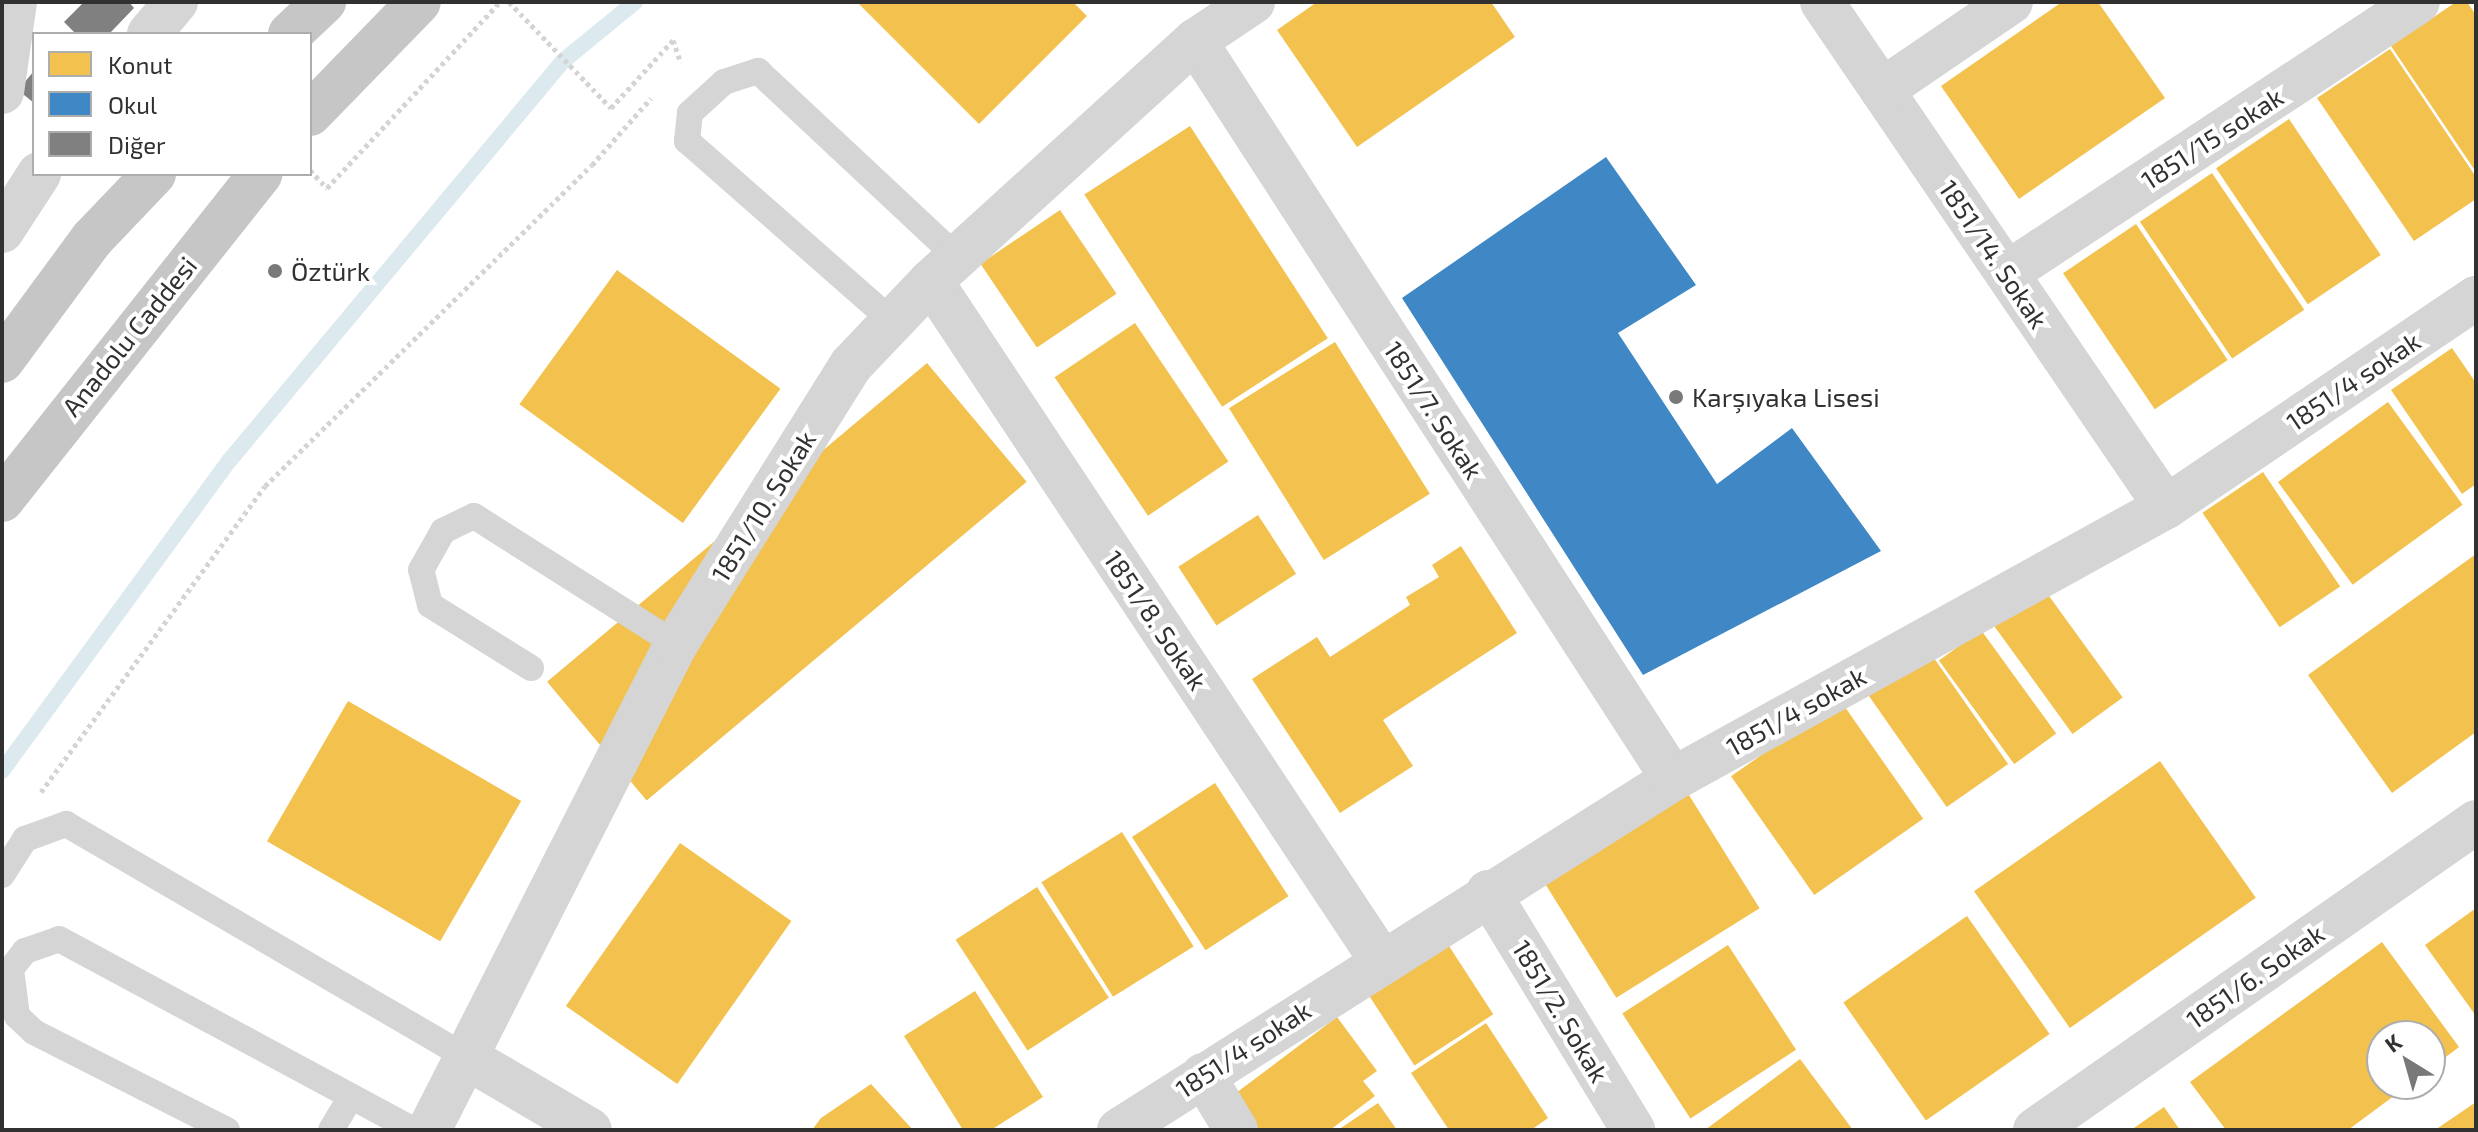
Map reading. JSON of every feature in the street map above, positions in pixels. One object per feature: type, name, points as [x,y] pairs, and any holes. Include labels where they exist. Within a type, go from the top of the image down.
[{"type":"highway","points":[[292,32],[324,2]]},
{"type":"highway","points":[[312,112],[419,2]]},
{"type":"highway","points":[[2,361],[92,239],[152,176]]},
{"type":"highway","name":"Anadolu Caddesi","points":[[2,500],[258,176]]},
{"type":"street","points":[[2,92],[15,2]]},
{"type":"street","points":[[151,32],[176,2]]},
{"type":"street","name":"1851/10. Sokak","points":[[429,1130],[469,1059],[676,644],[851,365],[944,269],[1195,41],[1253,2]]},
{"type":"street","name":"1851/14. Sokak","points":[[1822,2],[2166,507]]},
{"type":"street","points":[[1882,90],[2011,2]]},
{"type":"street","name":"1851/15 sokak","points":[[2007,273],[2418,2]]},
{"type":"street","name":"1851/7. Sokak","points":[[1195,41],[1673,779]]},
{"type":"street","points":[[2,231],[38,176]]},
{"type":"street","name":"1851/8. Sokak","points":[[944,269],[1381,960]]},
{"type":"street","name":"1851/4 sokak","points":[[1119,1130],[1488,892],[1673,779],[2166,507],[2476,298]]},
{"type":"street","name":"1851/6. Sokak","points":[[2035,1130],[2476,822]]},
{"type":"street","name":"1851/2. Sokak","points":[[1488,892],[1633,1130]]},
{"type":"street","points":[[469,1059],[590,1130]]},
{"type":"street","points":[[1203,1075],[1236,1130]]},
{"type":"lane","points":[[892,321],[687,141],[690,113],[724,82],[758,71],[944,269]]},
{"type":"lane","points":[[531,668],[430,605],[421,570],[443,531],[474,516],[676,644]]},
{"type":"lane","points":[[2,875],[25,839],[66,824],[469,1059]]},
{"type":"lane","points":[[227,1130],[34,1032],[17,1016],[11,969],[25,951],[59,939],[413,1130]]},
{"type":"lane","points":[[331,1130],[351,1097]]},
{"type":"path","points":[[312,172],[327,188],[500,2]]},
{"type":"path","points":[[509,2],[611,108],[673,40],[685,59],[675,70]]},
{"type":"path","points":[[55,828],[39,787],[265,486],[592,165],[654,94]]},
{"type":"building: Konut","points":[[857,2],[1073,2],[1087,16],[979,124]]},
{"type":"building: Konut","points":[[1317,2],[1491,2],[1515,37],[1357,147],[1277,30]]},
{"type":"building: Konut","points":[[2062,2],[2098,2],[2165,98],[2019,199],[1941,86]]},
{"type":"building: Konut","points":[[2456,2],[2467,2],[2476,15],[2476,172],[2391,46]]},
{"type":"building: Konut","points":[[2390,49],[2476,177],[2476,199],[2414,241],[2317,98]]},
{"type":"building: Konut","points":[[2289,119],[2381,255],[2308,304],[2216,168]]},
{"type":"building: Konut","points":[[1190,126],[1328,338],[1222,407],[1084,195]]},
{"type":"building: Konut","points":[[2212,173],[2304,310],[2232,358],[2140,222]]},
{"type":"building: Konut","points":[[1060,210],[1116,294],[1037,347],[980,264]]},
{"type":"building: Konut","points":[[2136,224],[2228,360],[2155,409],[2063,273]]},
{"type":"building: Konut","points":[[617,270],[780,389],[683,523],[519,404]]},
{"type":"building: Konut","points":[[1135,323],[1228,461],[1148,516],[1055,377]]},
{"type":"building: Konut","points":[[1335,342],[1430,494],[1324,560],[1229,408]]},
{"type":"building: Konut","points":[[2452,348],[2476,383],[2476,484],[2462,494],[2391,390]]},
{"type":"building: Konut","points":[[927,363],[1027,482],[647,801],[547,682]]},
{"type":"building: Konut","points":[[2388,402],[2463,505],[2353,585],[2278,482]]},
{"type":"building: Konut","points":[[2263,472],[2340,586],[2280,627],[2202,513]]},
{"type":"building: Konut","points":[[1258,515],[1296,574],[1216,625],[1178,567]]},
{"type":"building: Konut","points":[[1461,546],[1517,633],[1383,720],[1413,766],[1340,813],[1252,679],[1317,637],[1330,657],[1410,605],[1406,597],[1439,577],[1432,565]]},
{"type":"building: Konut","points":[[2476,554],[2476,732],[2392,793],[2308,675]]},
{"type":"building: Konut","points":[[2041,585],[2123,697],[2073,734],[1991,621]]},
{"type":"building: Konut","points":[[1981,630],[2056,734],[2014,764],[1939,661]]},
{"type":"building: Konut","points":[[1929,651],[2008,764],[1947,807],[1868,694]]},
{"type":"building: Konut","points":[[1840,700],[1923,819],[1814,895],[1731,776]]},
{"type":"building: Konut","points":[[348,701],[521,801],[440,941],[267,841]]},
{"type":"building: Konut","points":[[2160,761],[2256,898],[2070,1028],[1974,891]]},
{"type":"building: Konut","points":[[1215,783],[1289,896],[1205,950],[1132,837]]},
{"type":"building: Konut","points":[[1687,792],[1760,908],[1616,998],[1544,882]]},
{"type":"building: Konut","points":[[1122,832],[1194,946],[1113,997],[1041,882]]},
{"type":"building: Konut","points":[[680,843],[791,921],[677,1084],[566,1006]]},
{"type":"building: Konut","points":[[1037,887],[1109,998],[1028,1051],[956,940]]},
{"type":"building: Konut","points":[[2476,908],[2476,1016],[2425,945]]},
{"type":"building: Konut","points":[[1967,916],[2050,1034],[1926,1121],[1843,1003]]},
{"type":"building: Konut","points":[[2382,942],[2439,1020],[2366,1020],[2366,1100],[2388,1100],[2348,1130],[2226,1130],[2190,1082]]},
{"type":"building: Konut","points":[[1447,943],[1493,1014],[1414,1065],[1368,994]]},
{"type":"building: Konut","points":[[1728,945],[1796,1050],[1690,1118],[1622,1014]]},
{"type":"building: Konut","points":[[975,991],[1043,1097],[991,1130],[963,1130],[904,1036]]},
{"type":"building: Konut","points":[[1337,1017],[1377,1071],[1363,1081],[1375,1096],[1330,1130],[1245,1130],[1224,1102]]},
{"type":"building: Konut","points":[[1486,1023],[1548,1118],[1531,1130],[1449,1130],[1411,1073]]},
{"type":"building: Konut","points":[[2446,1029],[2459,1047],[2446,1057]]},
{"type":"building: Konut","points":[[1800,1059],[1853,1130],[1705,1130]]},
{"type":"building: Konut","points":[[871,1084],[913,1130],[812,1130],[821,1118]]},
{"type":"building: Konut","points":[[2476,1102],[2476,1130],[2435,1130]]},
{"type":"building: Konut","points":[[1378,1103],[1397,1130],[1338,1130]]},
{"type":"building: Konut","points":[[2164,1107],[2180,1130],[2131,1130]]},
{"type":"building: Okul","name":"Karşıyaka Lisesi","points":[[1606,157],[1696,285],[1618,333],[1717,484],[1792,428],[1881,551],[1643,675],[1402,298]]},
{"type":"building: Diğer","points":[[84,2],[129,2],[134,8],[111,32],[74,32],[64,22]]},
{"type":"building: Diğer","points":[[32,73],[32,101],[18,90]]},
{"type":"waterway","points":[[2,771],[229,461],[563,61],[635,2]]},
{"type":"place","name":"Öztürk","points":[[275,271]]},
{"type":"place","name":"Karşıyaka Lisesi","points":[[1676,397]]}]
